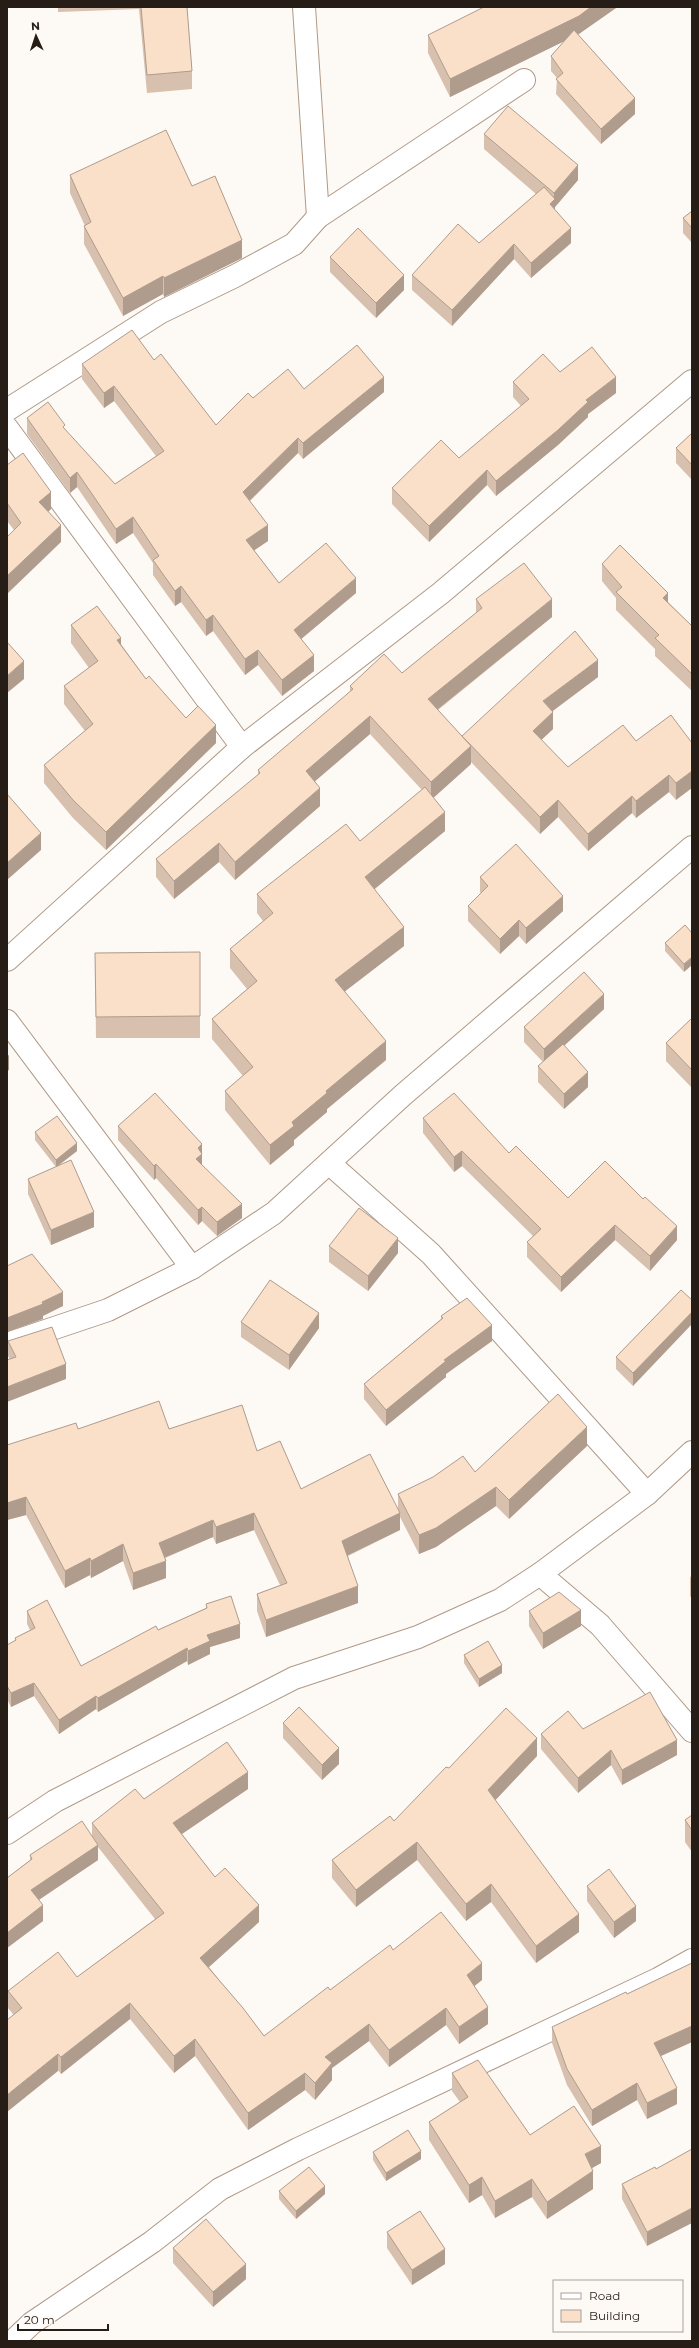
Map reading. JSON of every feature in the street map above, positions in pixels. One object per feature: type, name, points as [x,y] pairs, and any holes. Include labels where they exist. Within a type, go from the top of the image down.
[{"type":"street","points":[[304,7],[318,217]]},
{"type":"street","points":[[7,410],[161,312],[235,276],[294,244],[318,217],[524,80]]},
{"type":"street","points":[[7,960],[242,747],[441,593],[692,381]]},
{"type":"street","points":[[7,428],[242,747]]},
{"type":"street","points":[[7,1344],[108,1310],[192,1268],[274,1213],[403,1095],[692,847]]},
{"type":"street","points":[[7,1021],[192,1268]]},
{"type":"street","points":[[329,1163],[431,1254],[647,1494]]},
{"type":"street","points":[[7,1833],[55,1801],[294,1678],[418,1637],[500,1600],[540,1574],[647,1494],[692,1452]]},
{"type":"street","points":[[540,1574],[600,1625],[692,1731]]},
{"type":"street","points":[[13,2341],[32,2323],[152,2242],[220,2189],[298,2149],[658,1980],[692,1960]]},
{"type":"building","points":[[141,7],[187,7],[192,71],[147,75]]},
{"type":"building","points":[[484,7],[591,7],[579,16],[450,79],[428,35]]},
{"type":"building","points":[[574,30],[635,98],[601,129],[556,79],[563,73],[551,56]]},
{"type":"building","points":[[508,106],[578,165],[554,193],[484,134]]},
{"type":"building","points":[[166,130],[192,186],[215,176],[242,240],[164,278],[163,276],[123,298],[84,226],[91,222],[70,175]]},
{"type":"building","points":[[544,187],[555,199],[550,204],[571,228],[531,263],[514,244],[452,310],[412,275],[458,224],[479,243]]},
{"type":"building","points":[[692,211],[692,228],[683,218]]},
{"type":"building","points":[[358,228],[404,275],[376,303],[330,257]]},
{"type":"building","points":[[132,330],[154,360],[161,354],[216,425],[248,393],[253,398],[288,369],[304,389],[357,345],[384,377],[303,443],[298,438],[243,492],[268,525],[246,540],[279,583],[326,543],[356,578],[294,630],[314,655],[282,680],[258,650],[245,659],[213,615],[206,620],[181,586],[175,591],[153,560],[159,556],[133,517],[116,529],[77,472],[70,478],[27,418],[48,402],[65,425],[63,427],[115,484],[164,451],[114,386],[104,393],[82,364]]},
{"type":"building","points":[[592,347],[616,377],[586,400],[588,402],[558,430],[496,481],[487,470],[429,526],[392,488],[441,440],[459,458],[529,399],[513,382],[543,354],[560,372]]},
{"type":"building","points":[[692,433],[692,465],[676,448]]},
{"type":"building","points":[[23,453],[51,492],[39,502],[61,525],[7,576],[7,537],[21,523],[7,503],[7,465]]},
{"type":"building","points":[[620,545],[668,593],[663,598],[692,626],[692,674],[655,638],[659,635],[616,592],[622,587],[602,564]]},
{"type":"building","points":[[524,563],[552,599],[428,699],[471,746],[431,782],[370,716],[306,771],[320,788],[235,862],[219,843],[174,881],[156,859],[260,773],[258,770],[353,689],[350,686],[384,654],[402,673],[482,608],[476,599]]},
{"type":"building","points":[[97,606],[121,638],[117,640],[146,679],[149,676],[186,718],[198,706],[216,725],[106,832],[73,800],[44,765],[93,724],[64,686],[98,661],[71,625]]},
{"type":"building","points":[[575,631],[598,660],[543,701],[553,712],[533,731],[568,767],[623,725],[636,741],[671,715],[692,743],[692,771],[676,783],[669,775],[636,801],[632,796],[588,834],[558,800],[540,817],[462,736]]},
{"type":"building","points":[[7,642],[24,661],[7,676]]},
{"type":"building","points":[[425,787],[445,812],[365,877],[404,927],[335,980],[386,1041],[326,1091],[327,1093],[292,1122],[294,1126],[270,1145],[225,1091],[253,1067],[212,1019],[257,981],[230,949],[273,913],[257,894],[346,824],[360,841]]},
{"type":"building","points":[[7,794],[41,833],[7,863]]},
{"type":"building","points":[[516,844],[563,896],[526,928],[519,920],[500,939],[468,906],[488,886],[480,877]]},
{"type":"building","points":[[685,925],[692,933],[692,957],[684,964],[665,943]]},
{"type":"building","points":[[200,952],[200,1016],[96,1017],[95,953]]},
{"type":"building","points":[[584,972],[604,994],[544,1049],[524,1027]]},
{"type":"building","points":[[692,1018],[692,1070],[666,1043]]},
{"type":"building","points":[[563,1044],[588,1072],[564,1094],[538,1066]]},
{"type":"building","points":[[155,1093],[202,1144],[198,1148],[202,1154],[196,1159],[242,1204],[217,1222],[202,1207],[198,1210],[156,1164],[154,1166],[118,1126]]},
{"type":"building","points":[[454,1093],[509,1153],[516,1146],[568,1198],[605,1161],[643,1199],[645,1197],[677,1226],[650,1256],[615,1225],[561,1277],[527,1242],[541,1229],[462,1151],[454,1157],[423,1118]]},
{"type":"building","points":[[57,1116],[77,1143],[56,1160],[35,1132]]},
{"type":"building","points":[[71,1160],[94,1212],[51,1230],[28,1179]]},
{"type":"building","points":[[359,1208],[398,1238],[368,1276],[329,1246]]},
{"type":"building","points":[[32,1254],[63,1292],[42,1302],[43,1304],[7,1318],[7,1266]]},
{"type":"building","points":[[270,1280],[319,1313],[289,1355],[241,1322]]},
{"type":"building","points":[[681,1290],[692,1300],[692,1312],[633,1373],[616,1357]]},
{"type":"building","points":[[467,1298],[492,1325],[444,1360],[446,1361],[386,1410],[364,1384],[443,1318],[441,1316]]},
{"type":"building","points":[[52,1327],[66,1364],[7,1387],[7,1360],[16,1357],[8,1341]]},
{"type":"building","points":[[558,1394],[587,1427],[509,1500],[496,1487],[436,1528],[419,1535],[398,1494],[433,1477],[463,1456],[475,1472]]},
{"type":"building","points":[[159,1401],[169,1429],[242,1405],[257,1451],[280,1441],[301,1489],[370,1454],[400,1513],[342,1541],[358,1586],[266,1620],[257,1594],[287,1583],[254,1513],[216,1527],[213,1520],[159,1543],[166,1561],[133,1573],[123,1544],[91,1561],[90,1558],[65,1571],[26,1497],[7,1503],[7,1445],[76,1423],[78,1429]]},
{"type":"building","points":[[559,1592],[581,1610],[543,1633],[529,1611]]},
{"type":"building","points":[[231,1596],[240,1624],[207,1635],[210,1641],[188,1651],[187,1648],[98,1698],[96,1696],[59,1720],[34,1683],[11,1693],[7,1686],[7,1645],[16,1640],[15,1638],[35,1628],[27,1611],[47,1600],[81,1666],[156,1626],[158,1630],[207,1608],[206,1604]]},
{"type":"building","points":[[488,1641],[502,1665],[479,1679],[464,1655]]},
{"type":"building","points":[[650,1692],[677,1740],[622,1770],[611,1750],[578,1778],[541,1734],[568,1711],[583,1729]]},
{"type":"building","points":[[299,1707],[339,1748],[322,1765],[283,1723]]},
{"type":"building","points":[[506,1708],[537,1738],[488,1790],[579,1914],[536,1946],[491,1884],[466,1904],[417,1842],[356,1890],[332,1860],[390,1816],[394,1821],[446,1767],[449,1768]]},
{"type":"building","points":[[227,1742],[248,1772],[173,1823],[215,1877],[225,1868],[259,1905],[200,1958],[243,2008],[264,2036],[328,1987],[330,1990],[390,1945],[393,1950],[441,1912],[482,1963],[467,1975],[488,2007],[459,2027],[446,2008],[389,2050],[369,2024],[325,2057],[332,2063],[315,2083],[305,2073],[248,2113],[195,2039],[174,2056],[130,2003],[61,2057],[58,2054],[7,2095],[7,2020],[22,2008],[8,1991],[58,1952],[77,1977],[164,1913],[92,1823],[135,1789],[144,1799]]},
{"type":"building","points":[[692,1815],[692,1830],[685,1820]]},
{"type":"building","points":[[82,1821],[98,1845],[31,1890],[43,1905],[7,1933],[7,1878],[32,1859],[30,1855]]},
{"type":"building","points":[[609,1869],[636,1906],[614,1922],[587,1886]]},
{"type":"building","points":[[692,1963],[692,2026],[654,2043],[677,2088],[647,2103],[637,2083],[592,2110],[567,2069],[552,2027]]},
{"type":"building","points":[[478,2060],[530,2135],[574,2106],[601,2146],[585,2154],[593,2171],[547,2202],[532,2179],[495,2201],[482,2177],[469,2185],[429,2122],[468,2097],[452,2073]]},
{"type":"building","points":[[408,2130],[421,2151],[386,2173],[373,2152]]},
{"type":"building","points":[[692,2149],[692,2208],[647,2232],[622,2184],[655,2167],[656,2169]]},
{"type":"building","points":[[309,2167],[325,2186],[296,2211],[279,2191]]},
{"type":"building","points":[[420,2211],[445,2249],[412,2270],[387,2232]]},
{"type":"building","points":[[206,2219],[246,2264],[213,2292],[173,2248]]}]
